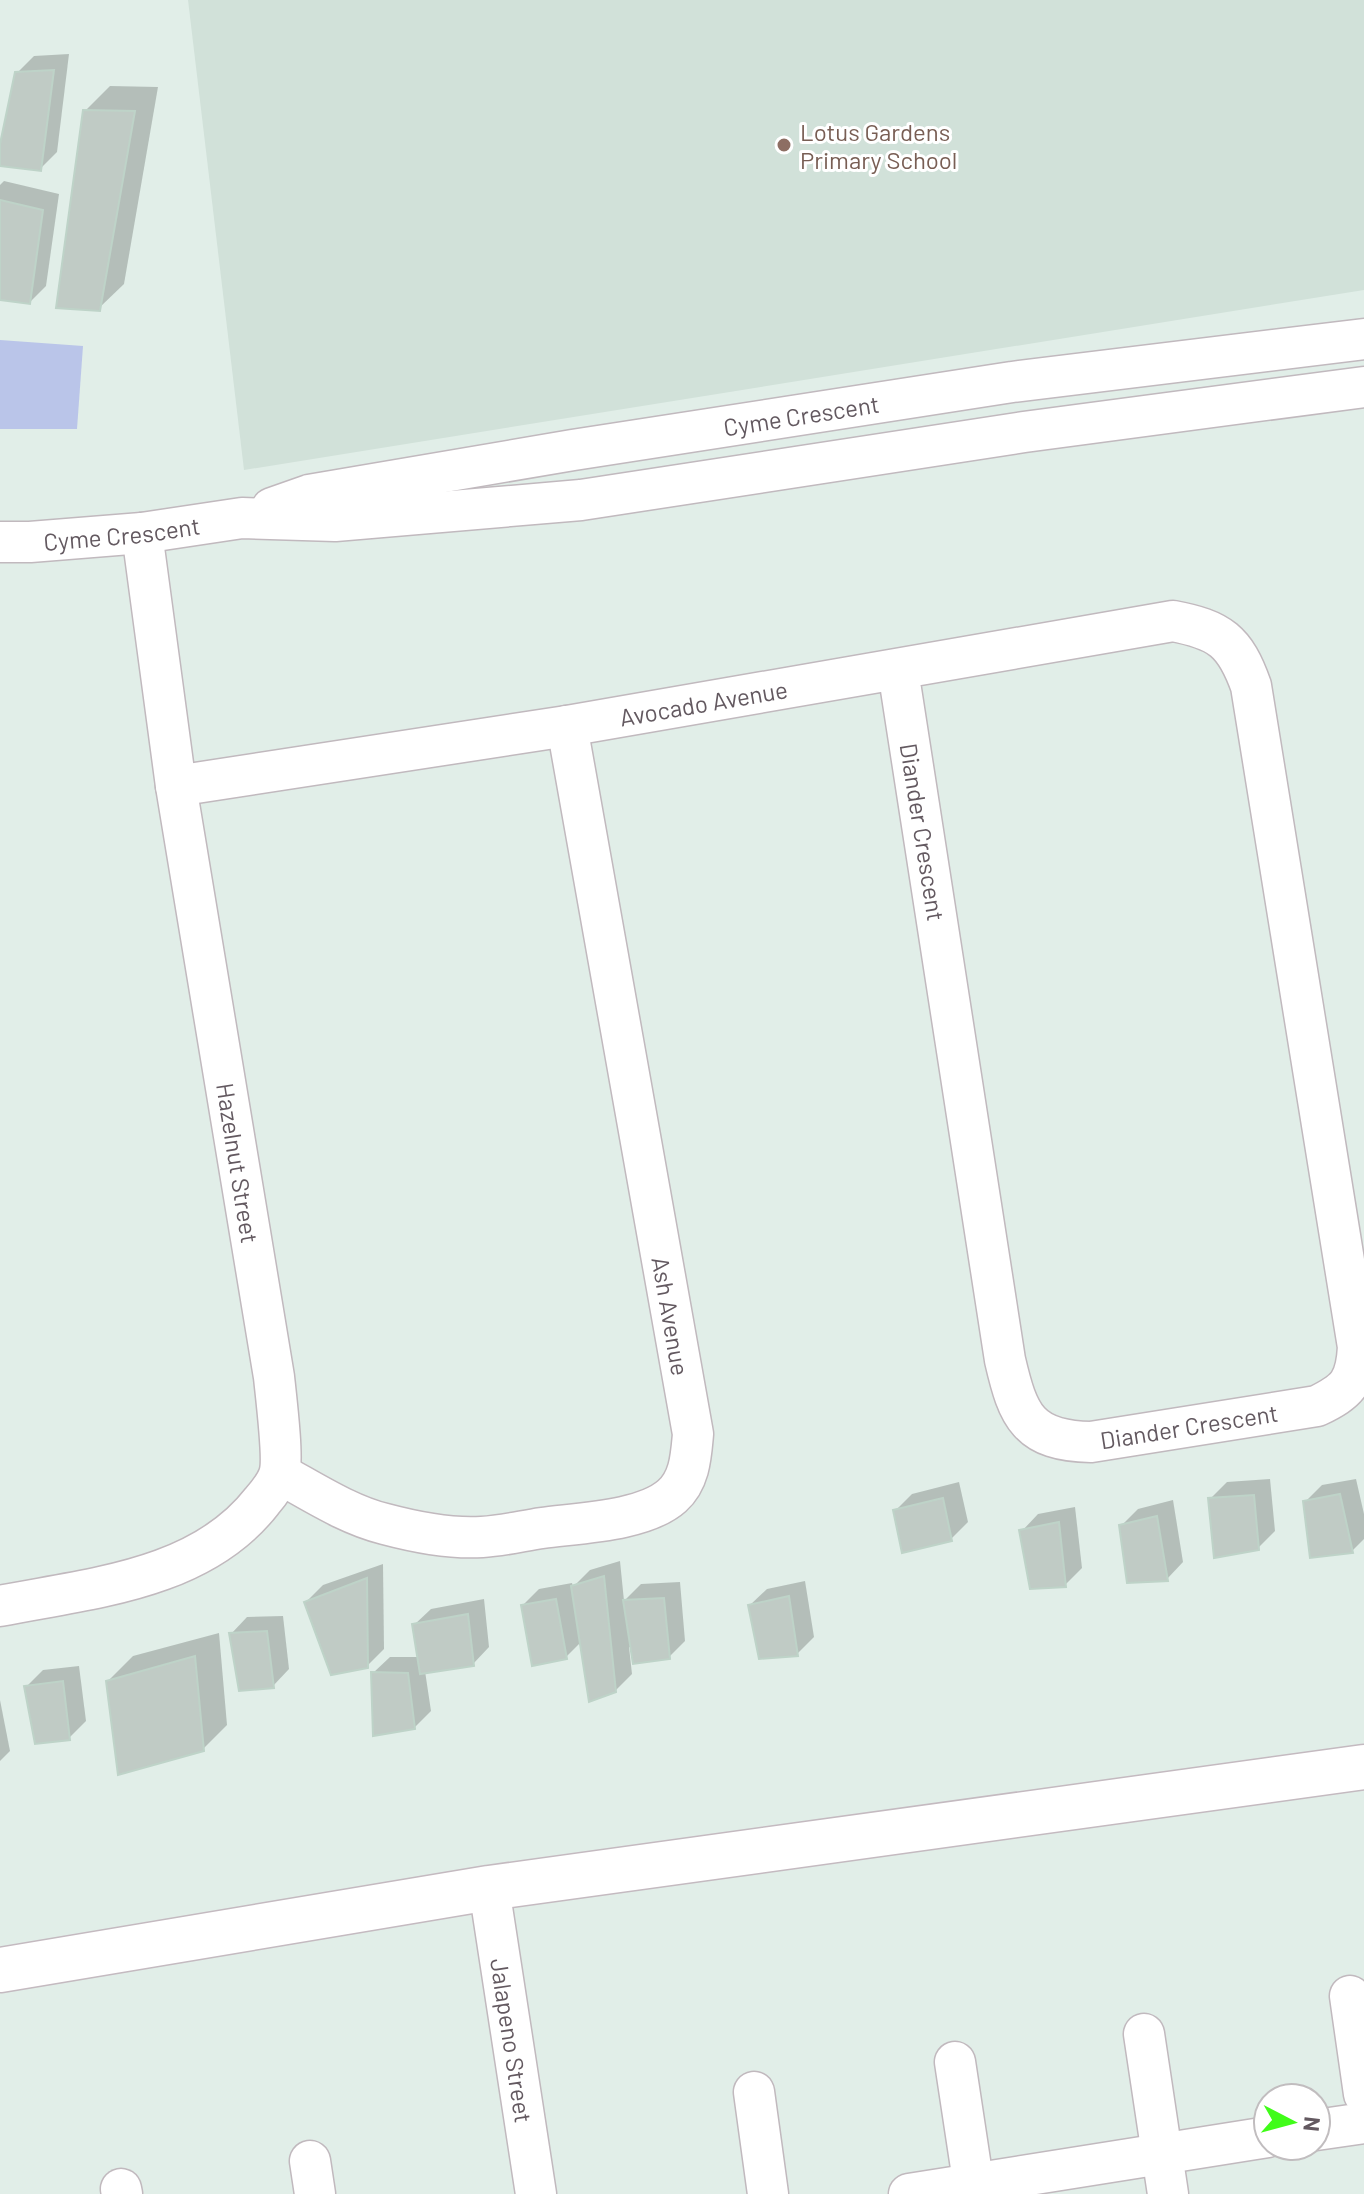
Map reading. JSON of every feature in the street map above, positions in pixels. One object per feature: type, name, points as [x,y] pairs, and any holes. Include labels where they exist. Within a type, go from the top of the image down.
[{"type":"street","name":"Cyme Crescent","points":[[242,518],[309,495],[573,450],[1012,382],[1364,339]]},
{"type":"street","name":"Cyme Crescent","points":[[0,542],[142,533],[242,518],[335,521],[581,500],[1024,432],[1364,387]]},
{"type":"street","name":"Hazelnut Street","points":[[142,533],[176,786],[274,1377],[280,1474]]},
{"type":"street","name":"Avocado Avenue","points":[[176,786],[567,726],[1173,621],[1199,626],[1225,639]]},
{"type":"street","name":"Diander Crescent","points":[[898,670],[1005,1360],[1014,1398],[1029,1421],[1043,1434],[1065,1441],[1091,1442],[1317,1406],[1348,1387],[1357,1370],[1356,1332],[1251,686],[1241,660],[1225,639]]},
{"type":"street","name":"Ash Avenue","points":[[280,1474],[382,1524],[432,1534],[480,1537],[628,1515],[651,1508],[671,1497],[684,1482],[693,1434],[567,726]]},
{"type":"street","points":[[0,1606],[146,1577],[184,1561],[226,1538],[252,1515],[280,1474]]},
{"type":"street","points":[[0,1970],[489,1888],[1364,1767]]},
{"type":"street","name":"Jalapeno Street","points":[[489,1888],[536,2194]]},
{"type":"street","points":[[1350,1996],[1364,2094]]},
{"type":"street","points":[[1144,2034],[1168,2194]]},
{"type":"street","points":[[955,2062],[974,2189]]},
{"type":"street","points":[[754,2092],[768,2194]]},
{"type":"street","points":[[1332,2128],[1364,2123]]},
{"type":"street","points":[[909,2194],[974,2189],[1162,2153],[1252,2139]]},
{"type":"shaded area","name":"Lotus Gardens Primary School","points":[[188,0],[1364,0],[1364,290],[244,470]]},
{"type":"shaded area","points":[[0,340],[83,346],[77,429],[0,429]]},
{"type":"building","points":[[54,70],[41,171],[0,166],[0,144],[15,72]]},
{"type":"building","points":[[83,110],[135,111],[100,311],[56,308]]},
{"type":"building","points":[[0,200],[43,210],[30,304],[0,300]]},
{"type":"building","points":[[1340,1494],[1353,1553],[1310,1558],[1303,1501]]},
{"type":"building","points":[[1254,1495],[1259,1550],[1214,1558],[1208,1498]]},
{"type":"building","points":[[943,1498],[952,1541],[902,1553],[893,1510]]},
{"type":"building","points":[[1157,1516],[1168,1581],[1127,1583],[1119,1525]]},
{"type":"building","points":[[1059,1522],[1066,1587],[1030,1589],[1019,1530]]},
{"type":"building","points":[[604,1576],[616,1692],[589,1702],[571,1586]]},
{"type":"building","points":[[367,1578],[368,1668],[331,1675],[304,1602]]},
{"type":"building","points":[[789,1596],[798,1656],[759,1659],[748,1605]]},
{"type":"building","points":[[664,1598],[670,1659],[633,1664],[623,1600]]},
{"type":"building","points":[[556,1599],[567,1659],[532,1666],[521,1605]]},
{"type":"building","points":[[468,1614],[474,1666],[420,1674],[412,1624]]},
{"type":"building","points":[[267,1631],[274,1688],[239,1691],[229,1633]]},
{"type":"building","points":[[195,1656],[204,1751],[118,1775],[106,1681]]},
{"type":"building","points":[[371,1672],[408,1673],[415,1729],[373,1736]]},
{"type":"building","points":[[63,1681],[70,1740],[35,1744],[24,1686]]},
{"type":"place","name":"Lotus Gardens Primary School","points":[[784,145]]}]
